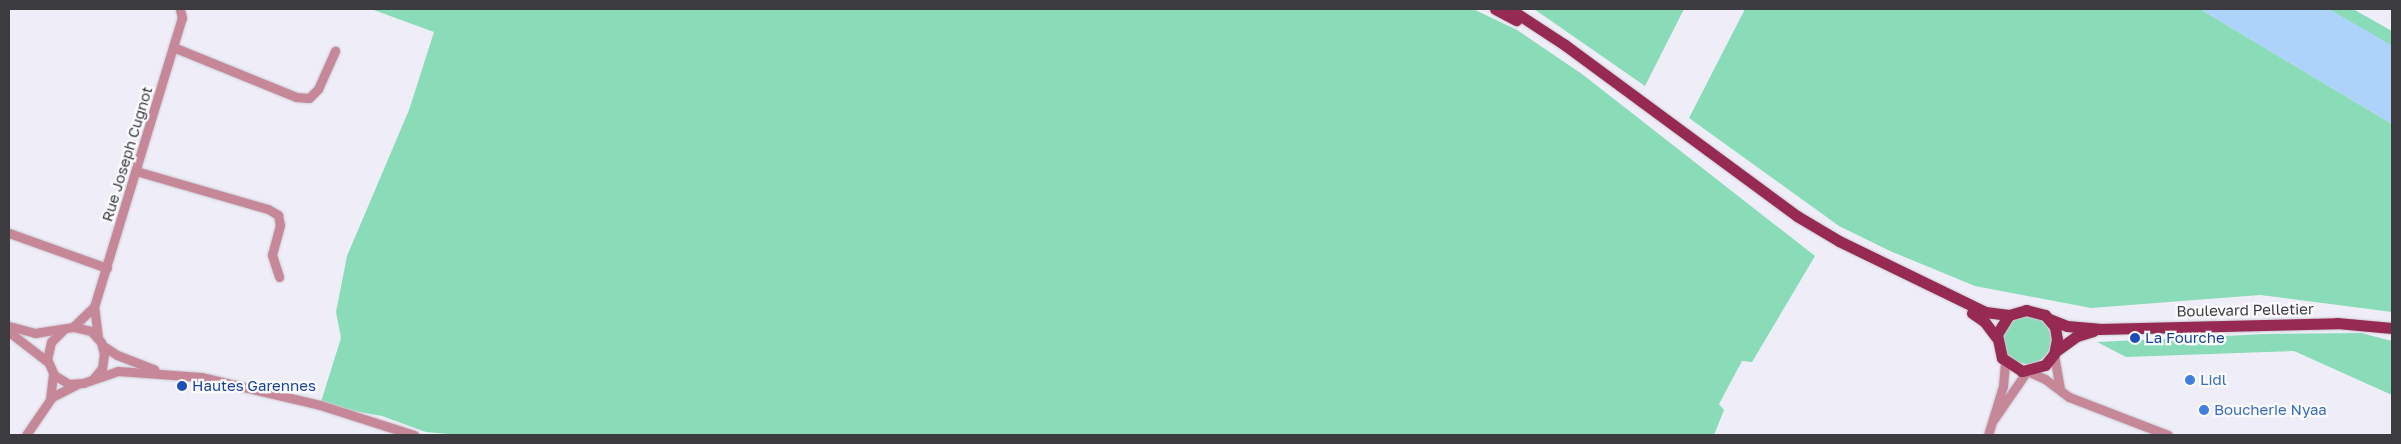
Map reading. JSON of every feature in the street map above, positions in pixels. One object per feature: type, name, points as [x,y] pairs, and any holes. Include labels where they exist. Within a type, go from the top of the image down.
[{"type":"main road","points":[[1496,9],[1565,52],[1812,232],[1875,268],[1978,316],[1996,337]]},
{"type":"main road","points":[[1510,9],[1558,40],[1816,228],[1976,308],[1992,314],[2010,315],[2032,310],[2049,319],[2057,334],[2055,353],[2041,367],[2027,371],[2005,362],[1998,352],[1996,337],[2000,325],[2010,315]]},
{"type":"main road","name":"Boulevard Pelletier","points":[[2049,319],[2068,326],[2099,329],[2337,323],[2392,328]]},
{"type":"main road","name":"Boulevard Pelletier","points":[[2055,353],[2077,336],[2099,329]]},
{"type":"street","name":"Rue Joseph Cugnot","points":[[100,342],[94,307],[182,18],[180,9]]},
{"type":"street","points":[[173,47],[296,97],[309,98],[318,89],[335,51]]},
{"type":"street","points":[[136,170],[268,209],[278,215],[280,225],[272,255],[279,277]]},
{"type":"street","points":[[9,233],[107,268]]},
{"type":"street","name":"Rue Joseph Cugnot","points":[[72,327],[94,307]]},
{"type":"street","points":[[9,326],[35,333],[63,330],[72,327],[86,329],[100,342],[126,359],[166,372]]},
{"type":"street","points":[[50,400],[52,373],[48,362],[50,345],[63,330]]},
{"type":"street","points":[[9,332],[48,362]]},
{"type":"street","points":[[94,378],[103,364],[100,342]]},
{"type":"street","points":[[2055,353],[2062,391]]},
{"type":"street","points":[[1988,435],[2004,386],[2005,362]]},
{"type":"street","points":[[26,435],[50,400],[76,384],[118,371],[166,372],[232,382],[373,420],[414,435]]},
{"type":"street","points":[[1994,419],[2027,371],[2062,391],[2168,435]]},
{"type":"street","points":[[52,373],[62,381],[76,384]]},
{"type":"street","points":[[373,420],[399,435]]},
{"type":"green space","points":[[371,9],[1473,9],[1517,30],[1582,74],[1815,256],[1752,362],[1742,361],[1719,404],[1724,410],[1714,435],[461,435],[426,432],[382,416],[320,405],[341,338],[336,312],[347,256],[409,110],[434,32]]},
{"type":"green space","points":[[1534,9],[1684,9],[1645,86]]},
{"type":"green space","points":[[1745,9],[2200,9],[2392,124],[2392,312],[2260,295],[2091,308],[1975,286],[1890,251],[1839,226],[1689,118]]},
{"type":"green space","points":[[2328,9],[2353,9],[2392,31],[2392,46]]},
{"type":"green space","points":[[2022,316],[2032,316],[2041,320],[2047,326],[2051,340],[2047,354],[2041,360],[2032,364],[2022,364],[2013,360],[2007,354],[2003,345],[2003,335],[2007,326],[2013,320]]},
{"type":"green space","points":[[2361,333],[2392,341],[2392,395],[2294,351],[2126,357],[2097,342],[2266,334]]},
{"type":"water","points":[[2200,9],[2328,9],[2369,32],[2392,46],[2392,124]]},
{"type":"place","name":"La Fourche","points":[[2135,338]]},
{"type":"place","name":"Lidl","points":[[2190,380]]},
{"type":"place","name":"Hautes Garennes","points":[[182,386]]},
{"type":"place","name":"Boucherie Nyaa","points":[[2204,410]]}]
